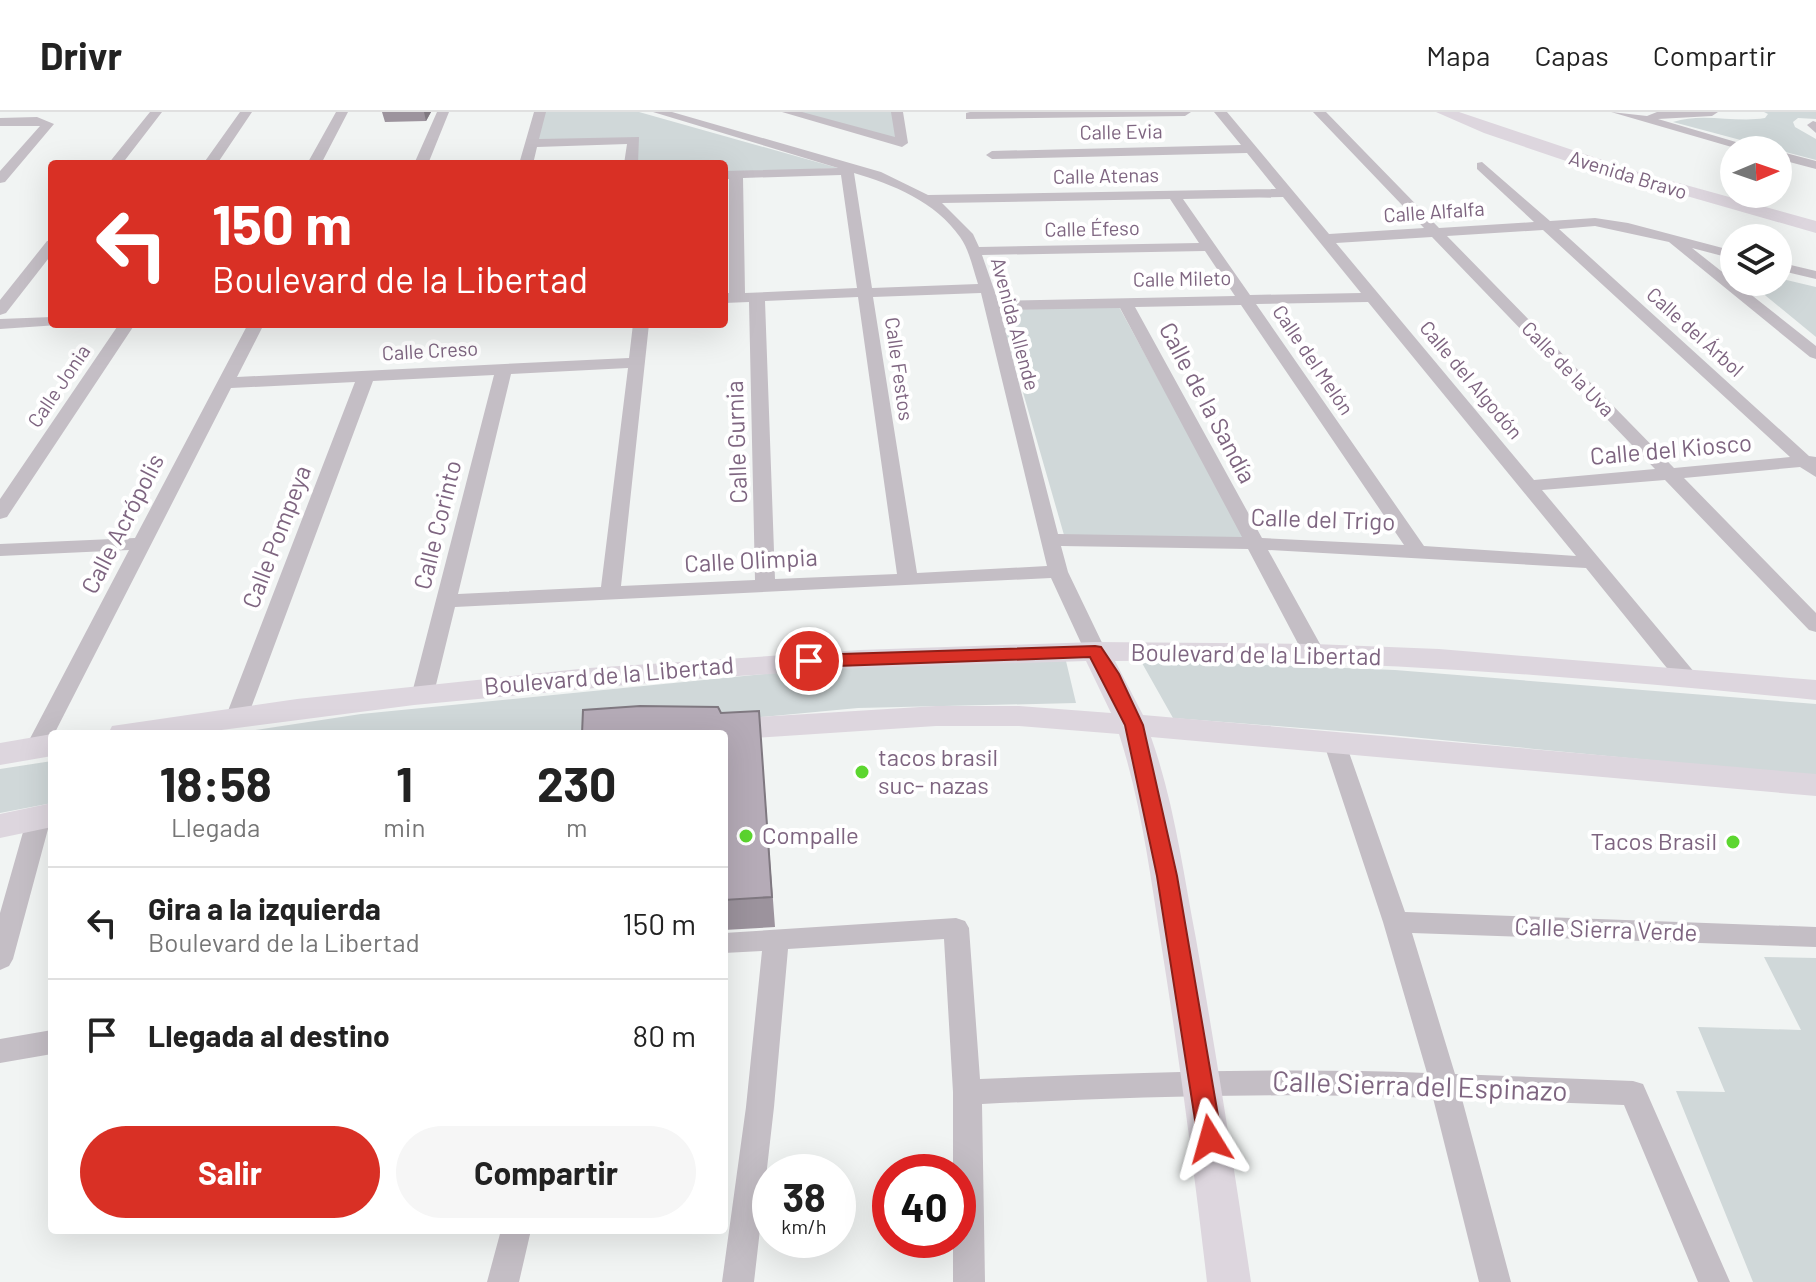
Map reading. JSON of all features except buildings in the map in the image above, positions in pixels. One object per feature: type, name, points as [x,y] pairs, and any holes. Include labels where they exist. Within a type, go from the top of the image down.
[{"type":"main road","name":"Avenida Bravo","points":[[1444,112],[1720,193]]},
{"type":"main road","name":"Avenida Bravo","points":[[1479,112],[1550,144],[1720,188]]},
{"type":"main road","name":"Avenida Bravo","points":[[1767,208],[1816,227]]},
{"type":"main road","name":"Avenida Bravo","points":[[1788,208],[1816,213]]},
{"type":"main road","name":"Boulevard de la Libertad","points":[[148,730],[423,693],[753,664],[923,655],[1095,651],[1314,653],[1687,678],[1816,690]]},
{"type":"main road","points":[[1095,651],[1110,674],[1134,725],[1167,876],[1202,1082],[1229,1282]]},
{"type":"main road","points":[[711,730],[977,715],[1067,718],[1816,785]]},
{"type":"main road","points":[[0,754],[44,747]]},
{"type":"main road","points":[[0,826],[45,816]]},
{"type":"street","points":[[118,160],[156,112]]},
{"type":"street","points":[[213,160],[246,112]]},
{"type":"street","points":[[316,160],[342,112]]},
{"type":"street","points":[[423,160],[443,112]]},
{"type":"street","points":[[527,160],[540,112]]},
{"type":"street","points":[[660,112],[675,112]]},
{"type":"street","name":"Avenida Allende","points":[[660,112],[876,175],[928,199],[956,222],[975,251],[987,288],[1058,572],[1095,651]]},
{"type":"street","points":[[788,112],[902,143],[897,112]]},
{"type":"street","points":[[970,116],[1185,112]]},
{"type":"street","name":"Calle del Algodón","points":[[1220,112],[1687,678]]},
{"type":"street","name":"Calle de la Uva","points":[[1319,112],[1816,625]]},
{"type":"street","points":[[1617,112],[1720,140]]},
{"type":"street","points":[[1635,118],[1712,112]]},
{"type":"street","points":[[0,122],[37,121],[48,124],[0,179]]},
{"type":"street","points":[[532,143],[634,140],[632,160]]},
{"type":"street","name":"Calle Evia","points":[[992,155],[1250,149]]},
{"type":"street","points":[[1792,159],[1816,165]]},
{"type":"street","name":"Calle del Árbol","points":[[1482,166],[1812,465]]},
{"type":"street","points":[[847,169],[730,175],[730,298],[987,288]]},
{"type":"street","name":"Calle Festos","points":[[847,169],[908,578]]},
{"type":"street","name":"Calle Atenas","points":[[928,199],[1286,193]]},
{"type":"street","name":"Calle del Melón","points":[[1173,194],[1417,550]]},
{"type":"street","name":"Calle Alfalfa","points":[[1325,239],[1613,223],[1720,252]]},
{"type":"street","points":[[1670,239],[1816,354]]},
{"type":"street","name":"Calle Éfeso","points":[[975,251],[1210,247]]},
{"type":"street","points":[[1,321],[48,250]]},
{"type":"street","points":[[1792,269],[1816,275]]},
{"type":"street","name":"Calle Gurnia","points":[[757,297],[765,587]]},
{"type":"street","name":"Calle Mileto","points":[[991,306],[1373,297]]},
{"type":"street","name":"Calle de la Sandía","points":[[1125,303],[1314,653]]},
{"type":"street","points":[[1,321],[48,322]]},
{"type":"street","name":"Calle Jonia","points":[[0,513],[124,328]]},
{"type":"street","name":"Calle Acrópolis","points":[[52,730],[142,544],[254,328]]},
{"type":"street","points":[[610,594],[641,328]]},
{"type":"street","name":"Calle Creso","points":[[225,383],[637,363]]},
{"type":"street","name":"Calle Corinto","points":[[423,693],[504,370]]},
{"type":"street","name":"Calle Pompeya","points":[[237,716],[366,376]]},
{"type":"street","name":"Calle del Kiosco","points":[[1530,486],[1812,465]]},
{"type":"street","name":"Calle del Trigo","points":[[1049,540],[1255,542],[1593,563]]},
{"type":"street","points":[[0,550],[142,544]]},
{"type":"street","name":"Calle Olimpia","points":[[446,601],[1058,572]]},
{"type":"street","points":[[1334,741],[1396,922],[1444,1084],[1495,1282]]},
{"type":"street","points":[[0,959],[45,816]]},
{"type":"street","name":"Calle Sierra Verde","points":[[1396,922],[1816,937]]},
{"type":"street","points":[[728,943],[956,928],[967,1092],[969,1282]]},
{"type":"street","points":[[738,1282],[760,1107],[776,938]]},
{"type":"street","points":[[0,1051],[48,1043]]},
{"type":"street","name":"Calle Sierra del Espinazo","points":[[967,1092],[1202,1082],[1444,1084],[1633,1093],[1714,1282]]},
{"type":"street","points":[[503,1282],[515,1234]]},
{"type":"shaded area","points":[[544,112],[639,112],[838,168],[728,174],[728,160],[628,160],[629,139],[536,141]]},
{"type":"shaded area","points":[[790,112],[895,112],[901,142]]},
{"type":"shaded area","points":[[1764,112],[1816,112],[1816,119],[1798,118],[1793,122],[1795,127],[1816,139],[1816,160],[1792,154],[1792,136],[1726,136],[1673,122],[1695,118],[1765,118],[1768,114]]},
{"type":"shaded area","points":[[1792,281],[1816,287],[1816,337],[1766,296],[1792,296]]},
{"type":"shaded area","points":[[1118,305],[1245,538],[1064,535],[999,309]]},
{"type":"shaded area","points":[[1066,661],[1076,703],[858,708],[623,730],[256,730],[361,714],[855,665]]},
{"type":"shaded area","points":[[1142,663],[1395,670],[1816,704],[1816,776],[1390,735],[1173,718]]},
{"type":"shaded area","points":[[48,762],[48,804],[0,813],[0,769]]},
{"type":"shaded area","points":[[1764,957],[1816,958],[1816,1282],[1753,1282],[1676,1091],[1725,1092],[1698,1027],[1801,1030]]},
{"type":"place","name":"tacos brasil suc- nazas","points":[[862,772]]},
{"type":"place","name":"Compalle","points":[[746,836]]},
{"type":"place","name":"Tacos Brasil","points":[[1733,842]]},
{"type":"route","points":[[809,661],[1095,651],[1110,674],[1134,725],[1167,876],[1210,1139]]}]
